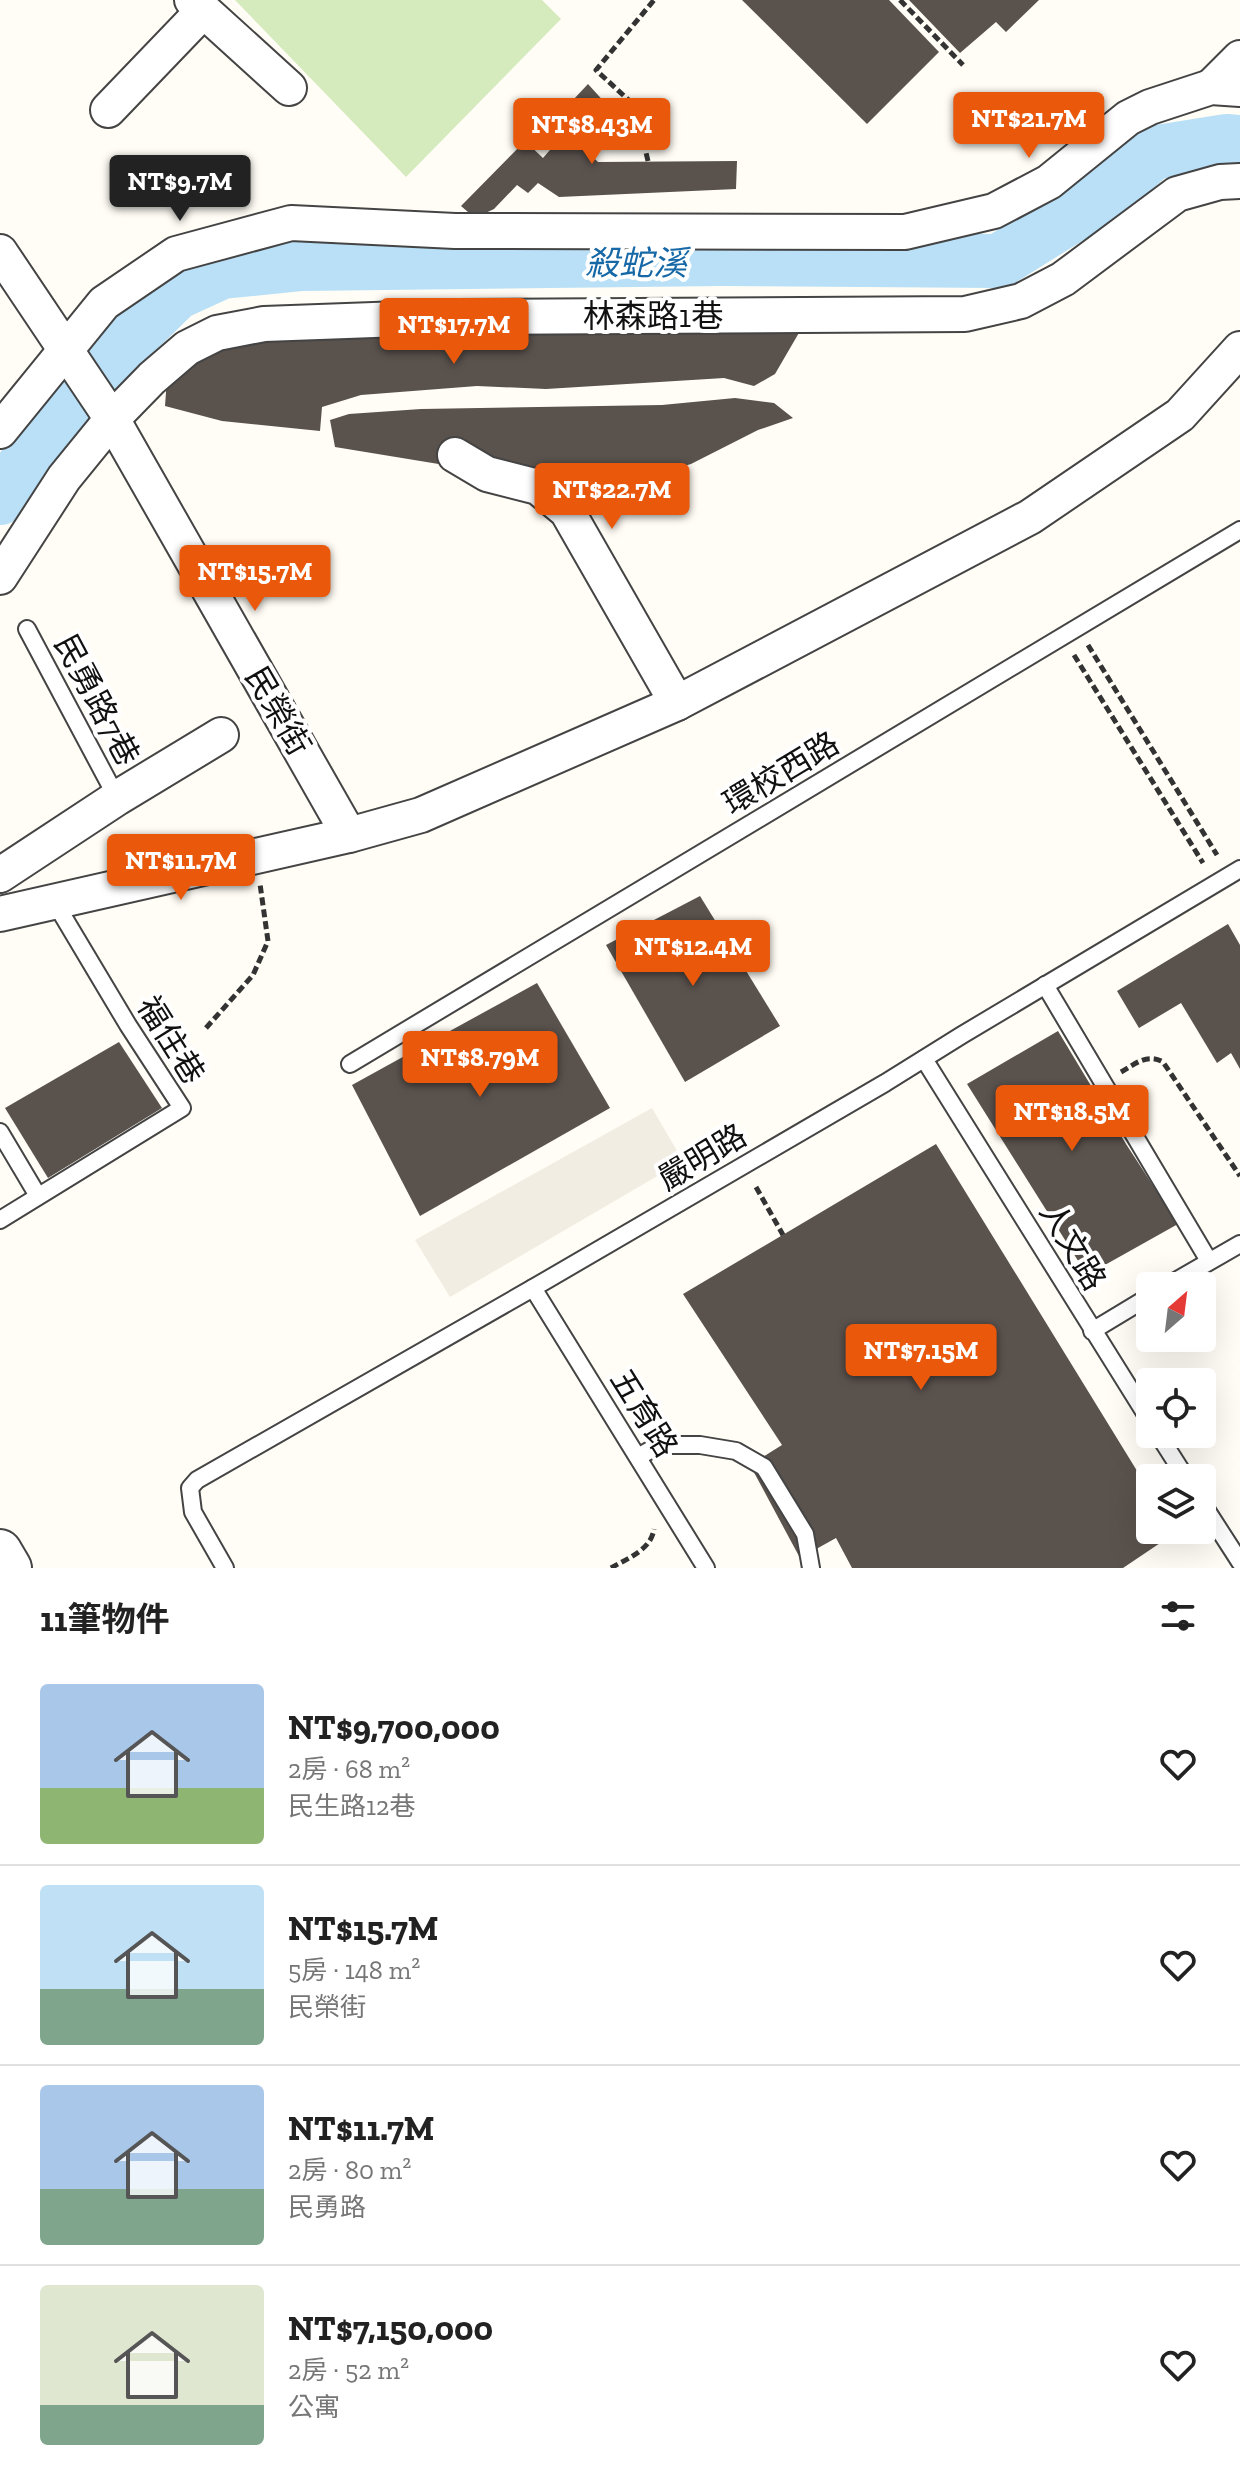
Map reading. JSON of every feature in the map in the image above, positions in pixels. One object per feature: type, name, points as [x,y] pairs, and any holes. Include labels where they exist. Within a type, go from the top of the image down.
[{"type":"street","points":[[108,110],[198,6],[289,88]]},
{"type":"street","points":[[0,431],[104,303],[176,254],[291,223],[455,231],[905,232],[994,211],[1049,182],[1128,118],[1150,107],[1226,88],[1240,58]]},
{"type":"street","name":"林森路1巷","points":[[0,577],[64,478],[112,419],[187,348],[217,333],[264,324],[456,317],[965,314],[1021,301],[1063,279],[1177,194],[1220,182],[1240,181]]},
{"type":"street","points":[[5,272],[66,349]]},
{"type":"street","name":"民榮街","points":[[66,349],[112,419],[349,835]]},
{"type":"street","points":[[0,914],[349,835],[421,815],[677,703],[1030,517],[1180,415],[1240,349]]},
{"type":"street","points":[[455,455],[487,474],[538,487],[567,511],[677,703]]},
{"type":"street","points":[[0,875],[117,798],[221,735]]},
{"type":"street","points":[[0,1551],[10,1568]]},
{"type":"lane","name":"環校西路","points":[[350,1064],[1240,530]]},
{"type":"lane","name":"民勇路7巷","points":[[27,629],[117,798]]},
{"type":"lane","name":"嚴明路","points":[[225,1568],[193,1512],[190,1488],[205,1474],[533,1288],[1240,869]]},
{"type":"lane","name":"福住巷","points":[[0,1220],[182,1108],[54,901]]},
{"type":"lane","points":[[1045,985],[1209,1261]]},
{"type":"lane","name":"人文路","points":[[924,1059],[1136,1399]]},
{"type":"lane","points":[[0,1132],[38,1196]]},
{"type":"lane","points":[[1191,1272],[1240,1244]]},
{"type":"lane","name":"五育路","points":[[533,1288],[706,1568]]},
{"type":"lane","points":[[1092,1331],[1136,1304]]},
{"type":"lane","points":[[638,1457],[659,1445],[700,1445],[736,1451],[764,1467],[805,1534],[811,1568]]},
{"type":"lane","points":[[1216,1525],[1239,1560]]},
{"type":"path","points":[[648,161],[635,106],[596,70],[654,0]]},
{"type":"path","points":[[900,0],[963,65]]},
{"type":"path","points":[[1070,632],[1217,855]]},
{"type":"path","points":[[1070,632],[1203,863]]},
{"type":"path","points":[[206,1028],[253,975],[268,941],[256,855]]},
{"type":"path","points":[[1103,1083],[1147,1058],[1163,1062],[1240,1176]]},
{"type":"path","points":[[756,1187],[783,1235]]},
{"type":"green space","points":[[235,0],[542,0],[561,19],[406,177]]},
{"type":"shaded area","points":[[652,1108],[683,1161],[450,1297],[415,1240]]},
{"type":"building","points":[[742,0],[889,0],[939,52],[867,124]]},
{"type":"building","points":[[909,0],[1039,0],[1006,32],[996,22],[960,53]]},
{"type":"building","points":[[588,84],[607,105],[607,114],[580,144],[598,162],[737,161],[736,189],[559,197],[538,183],[528,193],[517,185],[494,209],[475,218],[461,206],[525,141],[543,158],[556,143],[543,132]]},
{"type":"building","points":[[340,329],[800,331],[775,374],[754,386],[724,378],[546,389],[477,386],[361,395],[322,407],[320,431],[222,421],[165,406],[167,378],[235,344]]},
{"type":"building","points":[[735,398],[774,403],[793,418],[758,430],[691,464],[578,499],[463,468],[335,447],[330,420],[349,414],[421,409],[662,405]]},
{"type":"building","points":[[700,896],[780,1026],[685,1082],[606,945]]},
{"type":"building","points":[[1228,924],[1240,945],[1240,1069],[1231,1053],[1217,1063],[1181,1003],[1139,1028],[1117,991]]},
{"type":"building","points":[[537,983],[610,1108],[420,1216],[352,1085]]},
{"type":"building","points":[[1058,1031],[1178,1224],[1087,1275],[967,1084]]},
{"type":"building","points":[[119,1042],[162,1108],[48,1178],[5,1108]]},
{"type":"building","points":[[936,1144],[1136,1469],[1136,1544],[1159,1544],[1123,1568],[852,1568],[836,1538],[800,1558],[750,1465],[782,1445],[683,1294]]},
{"type":"waterway","name":"殺蛇溪","points":[[0,498],[91,376],[176,293],[222,272],[302,264],[721,259],[999,261],[1111,191],[1152,153],[1227,141],[1240,142]]}]
